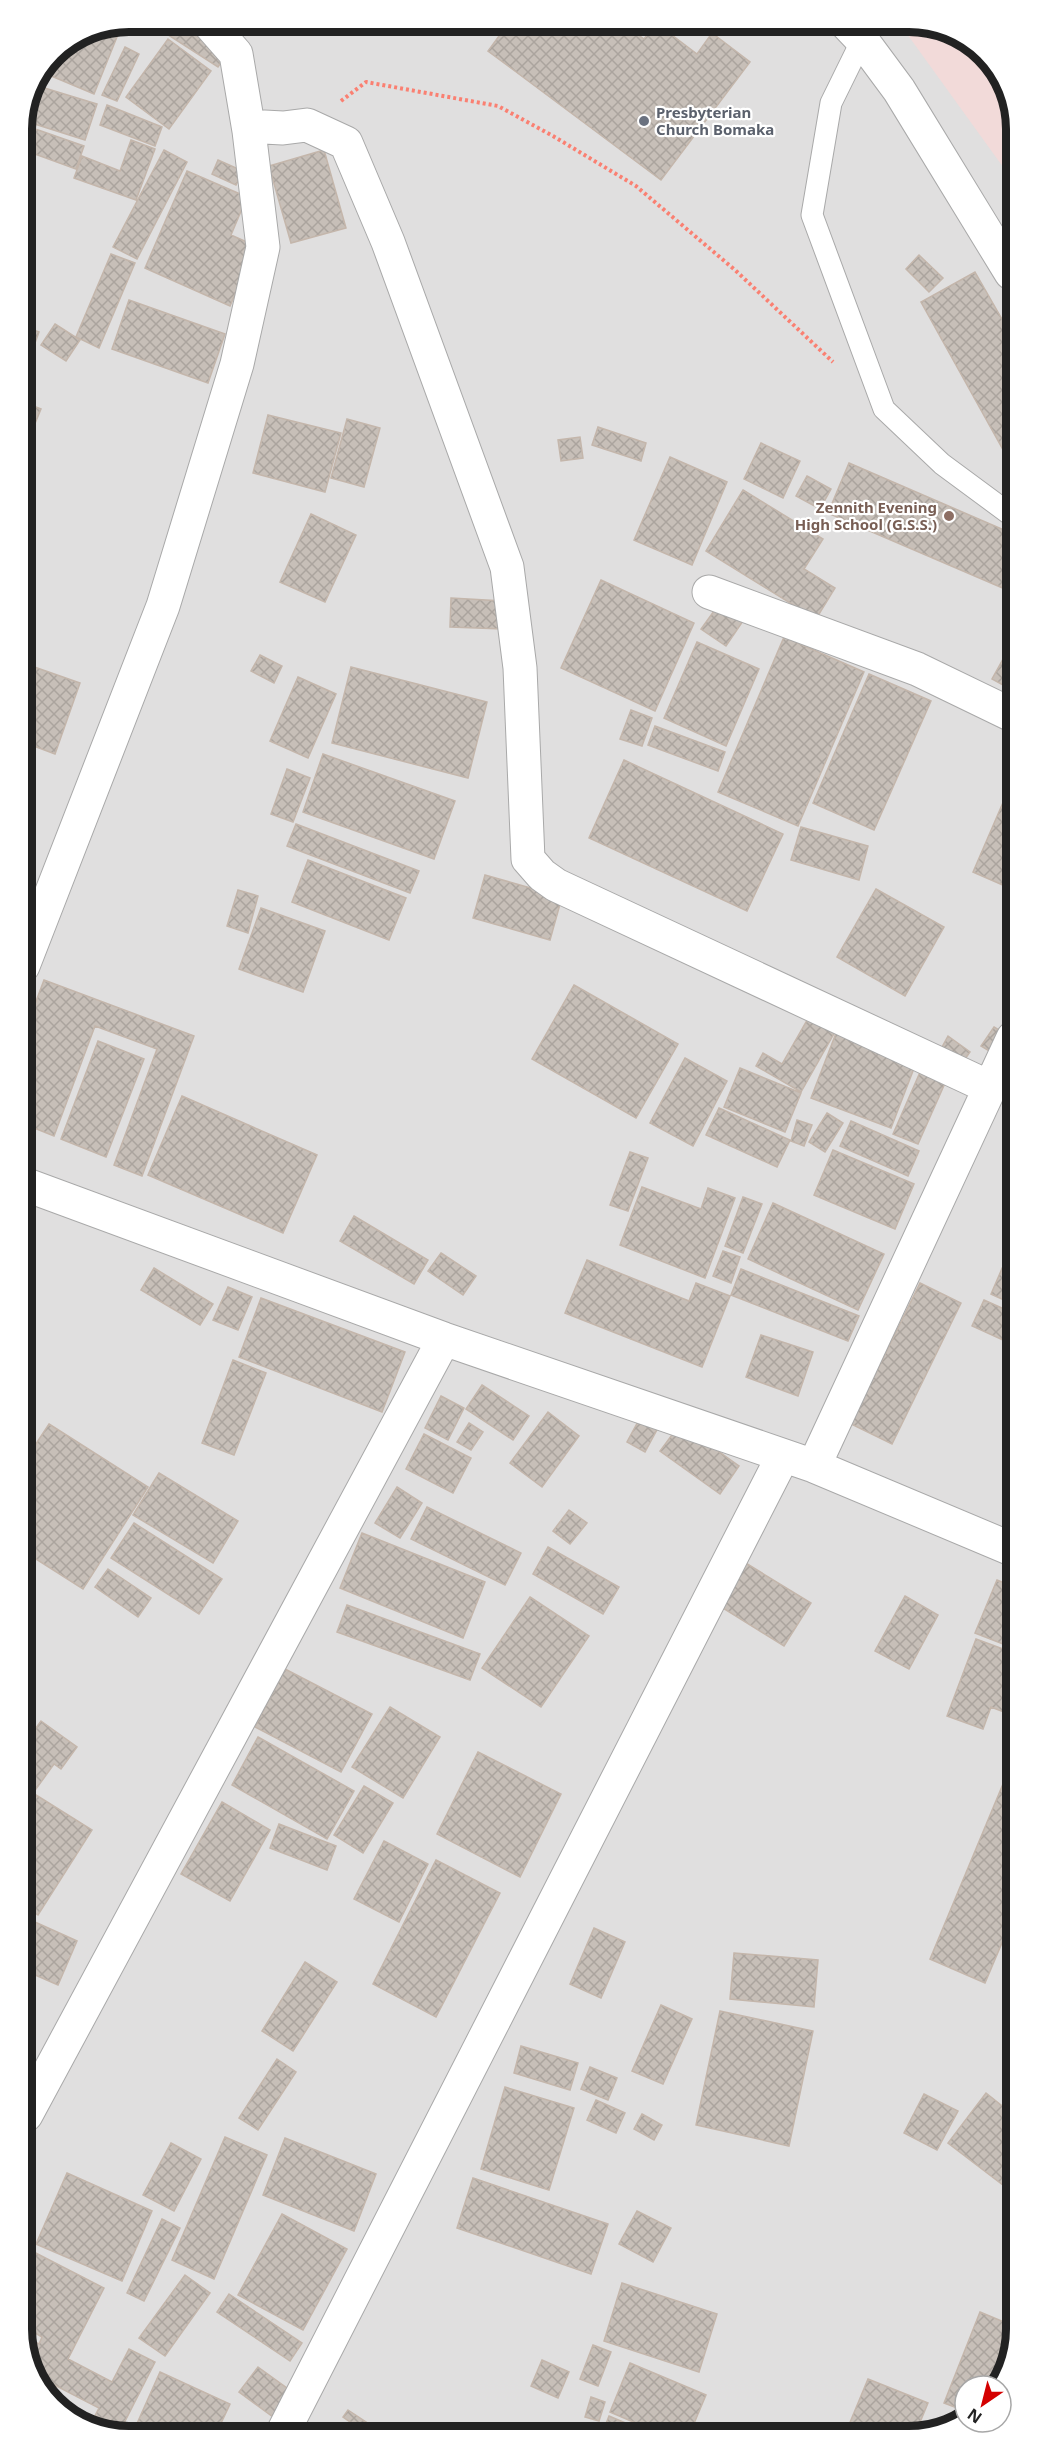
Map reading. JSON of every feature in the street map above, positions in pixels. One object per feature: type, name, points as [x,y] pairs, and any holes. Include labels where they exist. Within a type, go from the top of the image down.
[{"type":"street","points":[[32,943],[163,606],[237,364],[263,247],[249,131],[236,54],[217,32]]},
{"type":"street","points":[[854,32],[899,90],[1006,265]]},
{"type":"street","points":[[249,131],[264,127],[283,128],[307,124],[346,143],[388,242],[507,567],[520,668],[528,859],[542,875],[556,885],[991,1088]]},
{"type":"street","points":[[709,592],[917,669],[1006,712]]},
{"type":"street","points":[[813,1466],[1006,1054]]},
{"type":"street","points":[[32,1187],[444,1339],[813,1466],[1006,1547]]},
{"type":"street","points":[[32,2104],[444,1339]]},
{"type":"street","points":[[286,2426],[783,1455]]},
{"type":"lane","points":[[853,32],[831,103],[812,215],[884,410],[942,464],[1006,511]]},
{"type":"path","points":[[307,124],[366,82],[498,106],[636,186],[735,270],[834,363]]},
{"type":"shaded area","points":[[129,32],[914,32],[927,33],[945,39],[967,52],[989,75],[1000,98],[1006,129],[1006,2329],[1002,2354],[994,2374],[953,2374],[953,2415],[921,2426],[123,2426],[92,2419],[70,2406],[48,2383],[37,2360],[33,2348],[32,2329],[32,123],[33,110],[39,92],[48,75],[60,60],[75,48],[92,39],[110,33]]},
{"type":"shaded area","points":[[906,32],[927,33],[957,45],[981,65],[989,75],[1004,110],[1006,171]]},
{"type":"building","points":[[164,32],[197,32],[228,52],[218,67]]},
{"type":"building","name":"Presbyterian Church Bomaka","points":[[502,32],[635,32],[644,39],[649,32],[668,32],[697,54],[712,33],[750,62],[661,180],[488,51]]},
{"type":"building","points":[[119,33],[94,94],[49,75],[60,60],[75,48],[92,39]]},
{"type":"building","points":[[168,39],[211,71],[169,129],[126,97]]},
{"type":"building","points":[[125,47],[139,54],[117,101],[102,95]]},
{"type":"building","points":[[42,87],[97,104],[85,140],[32,123],[33,110]]},
{"type":"building","points":[[107,105],[162,127],[155,146],[100,125]]},
{"type":"building","points":[[32,128],[84,146],[76,169],[32,153]]},
{"type":"building","points":[[131,140],[155,149],[136,200],[74,178],[82,156],[120,171]]},
{"type":"building","points":[[164,150],[187,162],[137,259],[113,247]]},
{"type":"building","points":[[324,150],[346,228],[291,243],[269,166]]},
{"type":"building","points":[[218,160],[243,171],[236,185],[212,174]]},
{"type":"building","points":[[187,171],[247,197],[231,235],[256,246],[230,306],[145,268]]},
{"type":"building","points":[[111,254],[135,263],[99,348],[76,337]]},
{"type":"building","points":[[919,255],[943,278],[929,292],[906,269]]},
{"type":"building","points":[[975,272],[1006,326],[1006,455],[921,302]]},
{"type":"building","points":[[129,300],[225,334],[208,383],[112,349]]},
{"type":"building","points":[[55,324],[80,340],[66,361],[41,345]]},
{"type":"building","points":[[32,330],[39,332],[32,351]]},
{"type":"building","points":[[32,406],[41,409],[32,431]]},
{"type":"building","points":[[268,415],[341,433],[325,492],[253,473]]},
{"type":"building","points":[[347,419],[380,428],[364,487],[331,478]]},
{"type":"building","points":[[598,427],[646,443],[641,461],[592,445]]},
{"type":"building","points":[[580,437],[583,458],[561,461],[558,440]]},
{"type":"building","points":[[761,443],[800,461],[783,498],[744,479]]},
{"type":"building","points":[[670,457],[727,482],[692,565],[634,540]]},
{"type":"building","points":[[849,463],[1006,531],[1006,589],[828,513]]},
{"type":"building","points":[[807,476],[831,489],[820,509],[796,496]]},
{"type":"building","points":[[743,490],[823,539],[804,569],[835,588],[816,619],[706,551]]},
{"type":"building","points":[[311,514],[356,535],[325,602],[280,582]]},
{"type":"building","points":[[601,580],[694,623],[655,711],[561,668]]},
{"type":"building","points":[[451,598],[503,601],[502,629],[450,627]]},
{"type":"building","points":[[719,604],[743,621],[726,646],[701,629]]},
{"type":"building","points":[[784,637],[864,672],[798,826],[718,792]]},
{"type":"building","points":[[697,642],[759,669],[726,746],[664,718]]},
{"type":"building","points":[[1006,654],[1006,687],[992,679]]},
{"type":"building","points":[[260,655],[282,666],[274,683],[251,671]]},
{"type":"building","points":[[32,666],[80,683],[55,754],[32,745]]},
{"type":"building","points":[[351,667],[487,702],[468,778],[332,743]]},
{"type":"building","points":[[869,674],[931,701],[874,830],[813,803]]},
{"type":"building","points":[[298,677],[336,694],[308,758],[270,741]]},
{"type":"building","points":[[631,710],[652,718],[642,746],[620,739]]},
{"type":"building","points":[[655,726],[725,752],[718,771],[648,745]]},
{"type":"building","points":[[323,754],[455,801],[434,859],[303,812]]},
{"type":"building","points":[[624,760],[783,834],[747,911],[589,838]]},
{"type":"building","points":[[287,769],[310,778],[293,822],[271,814]]},
{"type":"building","points":[[1006,796],[1006,886],[973,872]]},
{"type":"building","points":[[296,824],[419,871],[410,893],[287,846]]},
{"type":"building","points":[[801,827],[868,846],[859,880],[791,860]]},
{"type":"building","points":[[308,860],[406,898],[389,940],[292,902]]},
{"type":"building","points":[[485,875],[562,897],[550,940],[473,918]]},
{"type":"building","points":[[876,889],[944,927],[905,996],[837,957]]},
{"type":"building","points":[[238,890],[258,896],[248,933],[227,926]]},
{"type":"building","points":[[261,908],[325,931],[303,992],[239,969]]},
{"type":"building","points":[[44,980],[194,1036],[142,1176],[114,1165],[157,1049],[95,1026],[54,1136],[32,1127],[32,1012]]},
{"type":"building","points":[[574,985],[678,1044],[636,1118],[532,1059]]},
{"type":"building","points":[[810,1015],[836,1030],[801,1092],[756,1066],[763,1053],[782,1064]]},
{"type":"building","points":[[994,1027],[1004,1033],[991,1052],[981,1046]]},
{"type":"building","points":[[838,1028],[918,1058],[891,1128],[811,1098]]},
{"type":"building","points":[[948,1036],[970,1052],[963,1062],[942,1047]]},
{"type":"building","points":[[98,1041],[144,1059],[106,1157],[61,1139]]},
{"type":"building","points":[[685,1058],[727,1081],[693,1146],[650,1123]]},
{"type":"building","points":[[740,1068],[801,1093],[785,1132],[724,1107]]},
{"type":"building","points":[[921,1070],[946,1081],[918,1144],[893,1134]]},
{"type":"building","points":[[182,1096],[317,1155],[283,1233],[148,1175]]},
{"type":"building","points":[[719,1108],[790,1140],[777,1167],[706,1135]]},
{"type":"building","points":[[827,1113],[843,1123],[825,1152],[809,1142]]},
{"type":"building","points":[[797,1120],[812,1125],[804,1146],[791,1141]]},
{"type":"building","points":[[851,1121],[919,1151],[908,1176],[840,1146]]},
{"type":"building","points":[[833,1150],[914,1184],[895,1229],[814,1195]]},
{"type":"building","points":[[630,1152],[648,1158],[628,1211],[610,1205]]},
{"type":"building","points":[[642,1187],[701,1209],[708,1188],[735,1198],[705,1278],[620,1245]]},
{"type":"building","points":[[743,1197],[762,1204],[743,1253],[725,1246]]},
{"type":"building","points":[[773,1203],[884,1254],[858,1310],[748,1259]]},
{"type":"building","points":[[354,1216],[428,1260],[414,1284],[340,1241]]},
{"type":"building","points":[[723,1251],[740,1257],[731,1283],[713,1276]]},
{"type":"building","points":[[441,1253],[476,1276],[463,1295],[428,1271]]},
{"type":"building","points":[[1006,1259],[1006,1301],[991,1294]]},
{"type":"building","points":[[587,1260],[689,1301],[696,1283],[730,1296],[702,1367],[565,1313]]},
{"type":"building","points":[[154,1268],[213,1304],[200,1325],[141,1290]]},
{"type":"building","points":[[741,1269],[859,1316],[848,1341],[731,1295]]},
{"type":"building","points":[[920,1283],[961,1303],[892,1444],[851,1424]]},
{"type":"building","points":[[228,1287],[252,1297],[238,1330],[213,1320]]},
{"type":"building","points":[[261,1298],[405,1352],[382,1412],[239,1357]]},
{"type":"building","points":[[984,1300],[1006,1310],[1006,1341],[972,1326]]},
{"type":"building","points":[[761,1335],[813,1352],[798,1396],[746,1377]]},
{"type":"building","points":[[233,1360],[266,1373],[234,1455],[202,1443]]},
{"type":"building","points":[[482,1385],[529,1416],[513,1440],[466,1409]]},
{"type":"building","points":[[441,1396],[464,1408],[448,1440],[425,1428]]},
{"type":"building","points":[[548,1412],[579,1436],[542,1487],[510,1463]]},
{"type":"building","points":[[641,1416],[659,1426],[645,1452],[627,1442]]},
{"type":"building","points":[[469,1423],[483,1432],[471,1450],[457,1442]]},
{"type":"building","points":[[49,1424],[148,1487],[83,1589],[32,1556],[32,1450]]},
{"type":"building","points":[[680,1424],[739,1466],[720,1494],[660,1451]]},
{"type":"building","points":[[424,1434],[471,1458],[453,1493],[406,1469]]},
{"type":"building","points":[[159,1473],[238,1521],[213,1563],[133,1515]]},
{"type":"building","points":[[397,1487],[422,1503],[400,1538],[375,1523]]},
{"type":"building","points":[[427,1507],[521,1553],[505,1585],[411,1539]]},
{"type":"building","points":[[569,1510],[587,1523],[570,1544],[553,1531]]},
{"type":"building","points":[[134,1523],[222,1579],[199,1614],[111,1558]]},
{"type":"building","points":[[362,1533],[485,1582],[463,1638],[340,1588]]},
{"type":"building","points":[[548,1547],[619,1587],[603,1614],[533,1574]]},
{"type":"building","points":[[744,1562],[811,1603],[784,1646],[718,1605]]},
{"type":"building","points":[[108,1569],[151,1598],[138,1617],[95,1587]]},
{"type":"building","points":[[997,1580],[1006,1584],[1006,1645],[975,1633]]},
{"type":"building","points":[[905,1596],[938,1615],[909,1669],[875,1651]]},
{"type":"building","points":[[530,1597],[589,1636],[541,1707],[482,1668]]},
{"type":"building","points":[[347,1605],[480,1654],[470,1680],[337,1632]]},
{"type":"building","points":[[976,1639],[1006,1650],[1006,1713],[991,1707],[983,1729],[947,1716]]},
{"type":"building","points":[[285,1669],[372,1714],[341,1772],[255,1727]]},
{"type":"building","points":[[390,1707],[440,1737],[403,1798],[352,1767]]},
{"type":"building","points":[[41,1721],[77,1747],[61,1769],[54,1764],[36,1789],[32,1786],[32,1733]]},
{"type":"building","points":[[258,1737],[354,1791],[327,1839],[232,1785]]},
{"type":"building","points":[[478,1752],[561,1794],[520,1877],[437,1834]]},
{"type":"building","points":[[1006,1777],[1006,1933],[985,1983],[930,1959]]},
{"type":"building","points":[[364,1786],[393,1803],[363,1853],[334,1835]]},
{"type":"building","points":[[36,1795],[92,1830],[38,1915],[32,1911],[32,1801]]},
{"type":"building","points":[[222,1802],[270,1830],[230,1901],[181,1874]]},
{"type":"building","points":[[279,1824],[336,1846],[327,1870],[270,1848]]},
{"type":"building","points":[[384,1841],[428,1864],[399,1922],[354,1899]]},
{"type":"building","points":[[436,1860],[500,1893],[436,2017],[373,1984]]},
{"type":"building","points":[[32,1921],[77,1941],[58,1985],[32,1974]]},
{"type":"building","points":[[594,1928],[625,1942],[601,1998],[570,1984]]},
{"type":"building","points":[[734,1953],[818,1960],[814,2007],[730,1999]]},
{"type":"building","points":[[305,1962],[337,1982],[293,2051],[262,2031]]},
{"type":"building","points":[[661,2005],[692,2019],[663,2084],[632,2071]]},
{"type":"building","points":[[720,2011],[813,2031],[789,2146],[696,2125]]},
{"type":"building","points":[[521,2046],[578,2063],[570,2090],[514,2073]]},
{"type":"building","points":[[277,2059],[296,2072],[258,2130],[239,2118]]},
{"type":"building","points":[[590,2067],[617,2078],[608,2100],[581,2089]]},
{"type":"building","points":[[505,2087],[574,2108],[549,2190],[481,2169]]},
{"type":"building","points":[[986,2093],[1006,2109],[1006,2187],[948,2143]]},
{"type":"building","points":[[924,2094],[958,2111],[937,2150],[904,2133]]},
{"type":"building","points":[[596,2100],[625,2113],[616,2133],[587,2120]]},
{"type":"building","points":[[642,2114],[662,2125],[654,2140],[634,2129]]},
{"type":"building","points":[[225,2137],[267,2155],[214,2279],[172,2260]]},
{"type":"building","points":[[285,2138],[376,2174],[354,2231],[263,2195]]},
{"type":"building","points":[[171,2143],[201,2159],[174,2211],[143,2195]]},
{"type":"building","points":[[67,2173],[152,2211],[122,2281],[36,2244]]},
{"type":"building","points":[[473,2178],[608,2224],[591,2274],[457,2228]]},
{"type":"building","points":[[637,2211],[671,2228],[653,2262],[619,2244]]},
{"type":"building","points":[[282,2214],[347,2249],[303,2330],[238,2295]]},
{"type":"building","points":[[162,2219],[180,2228],[144,2301],[127,2293]]},
{"type":"building","points":[[32,2251],[104,2288],[68,2359],[112,2382],[129,2349],[155,2362],[123,2426],[93,2419],[99,2408],[47,2381],[33,2348],[33,2341],[39,2344],[42,2337],[32,2331]]},
{"type":"building","points":[[185,2275],[210,2293],[165,2356],[139,2338]]},
{"type":"building","points":[[622,2283],[717,2314],[699,2372],[604,2341]]},
{"type":"building","points":[[229,2294],[302,2343],[290,2361],[217,2312]]},
{"type":"building","points":[[980,2312],[1006,2323],[1005,2342],[994,2374],[955,2374]]},
{"type":"building","points":[[593,2345],[611,2352],[598,2386],[580,2379]]},
{"type":"building","points":[[542,2360],[569,2372],[558,2398],[531,2386]]},
{"type":"building","points":[[630,2363],[706,2395],[693,2426],[643,2426],[610,2412]]},
{"type":"building","points":[[258,2367],[291,2391],[273,2417],[239,2392]]},
{"type":"building","points":[[160,2372],[230,2404],[220,2426],[136,2426]]},
{"type":"building","points":[[868,2379],[928,2403],[918,2426],[848,2426]]},
{"type":"building","points":[[953,2380],[953,2406],[944,2403]]},
{"type":"building","points":[[591,2397],[605,2402],[599,2421],[585,2417]]},
{"type":"building","points":[[348,2410],[369,2424],[356,2426],[343,2417]]},
{"type":"building","points":[[609,2416],[633,2426],[605,2426]]},
{"type":"place","name":"Presbyterian Church Bomaka","points":[[644,121]]},
{"type":"place","name":"Zennith Evening High School (G.S.S.)","points":[[949,516]]}]
